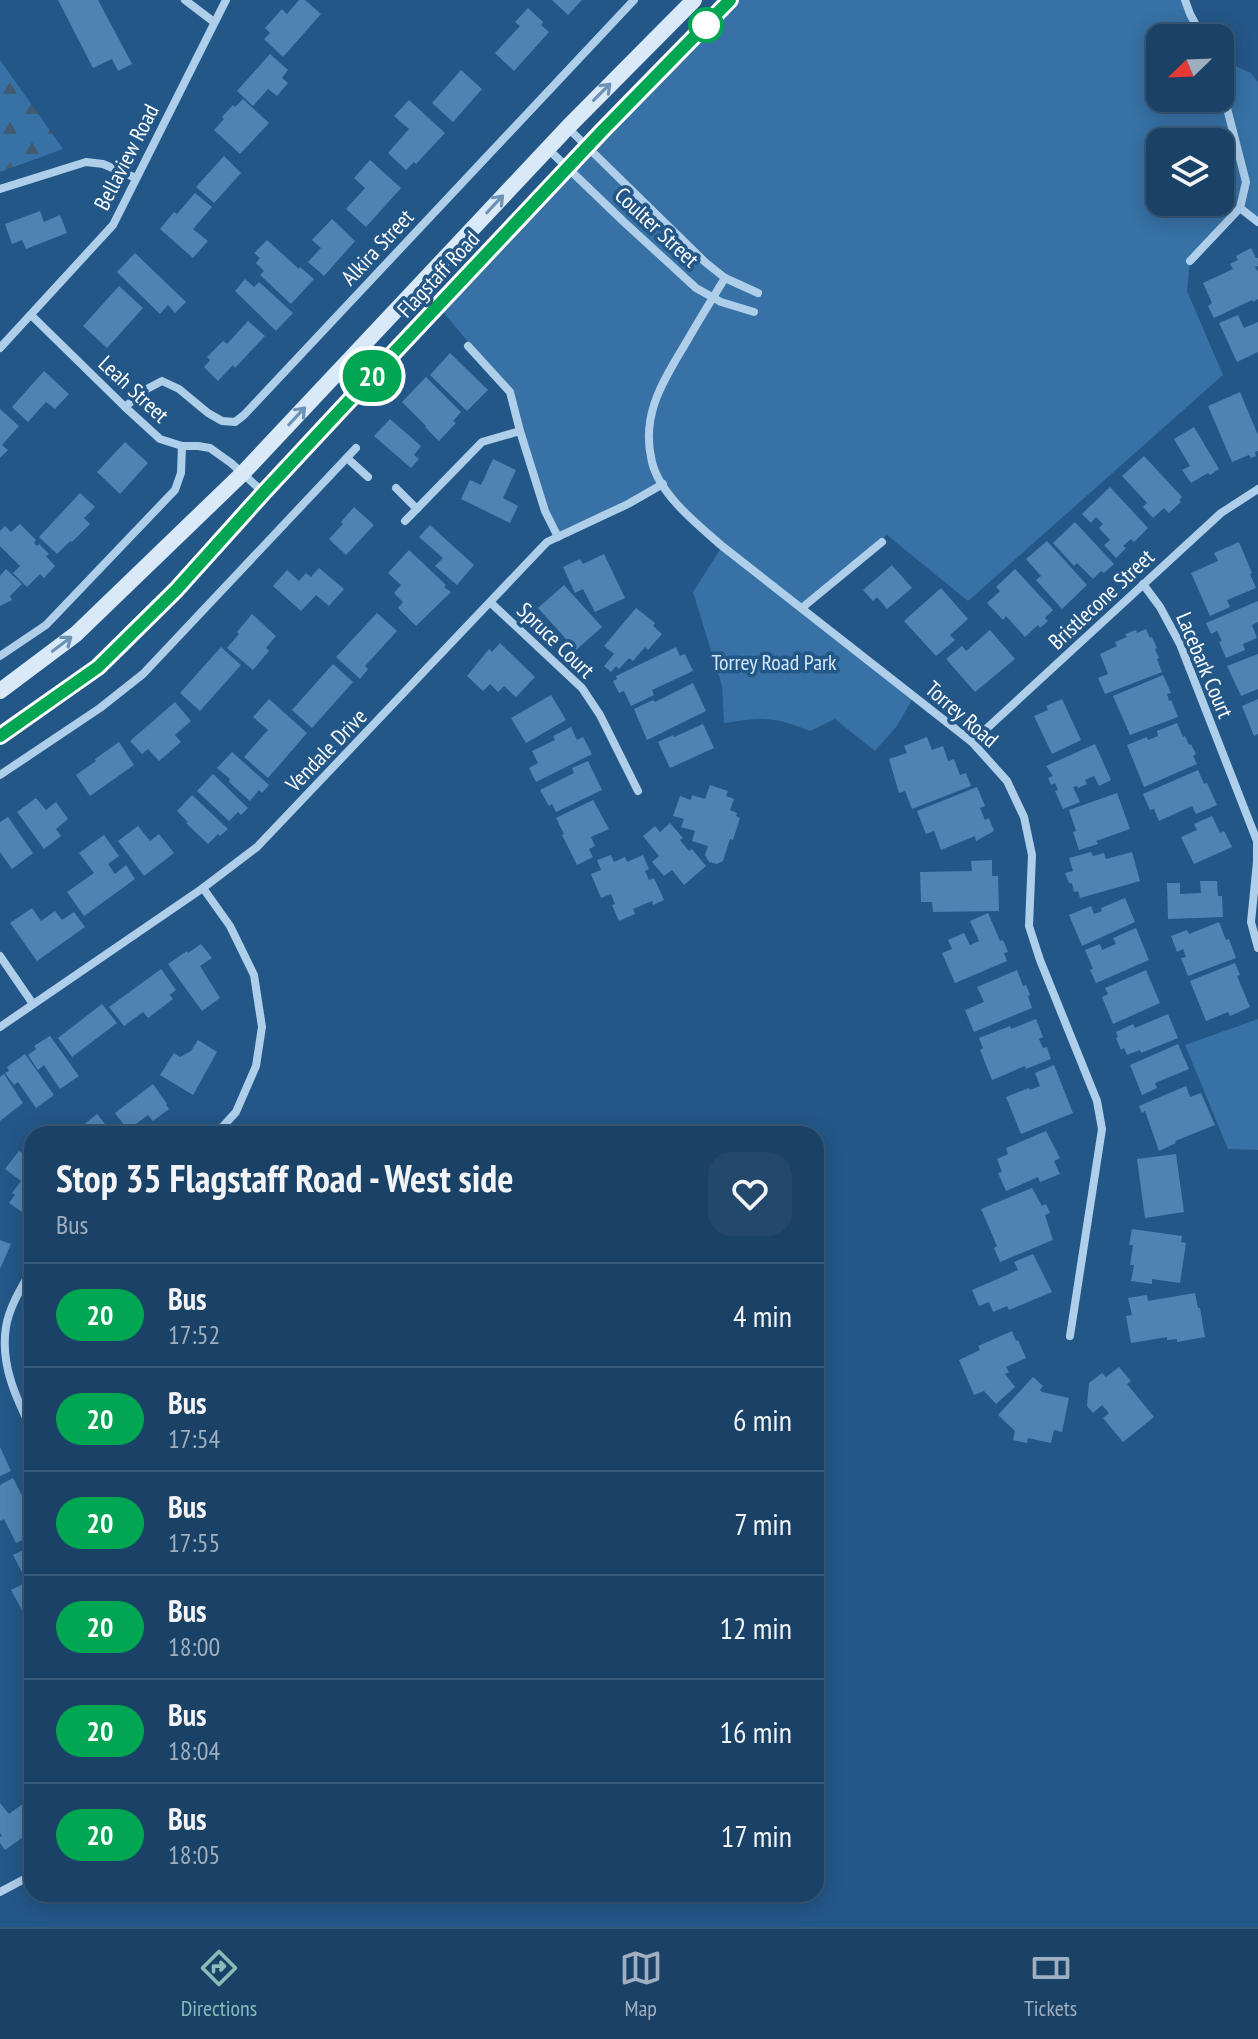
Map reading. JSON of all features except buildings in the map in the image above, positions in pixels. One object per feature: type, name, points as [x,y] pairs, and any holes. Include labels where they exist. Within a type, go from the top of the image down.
[{"type":"main road","name":"Flagstaff Road","points":[[0,691],[76,634],[243,473],[568,127],[694,0]]},
{"type":"main road","name":"Flagstaff Road","points":[[0,736],[98,667],[176,590],[567,168],[730,0]]},
{"type":"street","points":[[185,0],[214,22]]},
{"type":"street","name":"Bellaview Road","points":[[0,348],[113,225],[226,0]]},
{"type":"street","name":"Alkira Street","points":[[125,407],[145,390],[162,381],[179,389],[222,421],[235,422],[244,415],[634,0]]},
{"type":"street","points":[[1185,0],[1195,24]]},
{"type":"street","points":[[1190,261],[1240,208],[1246,182],[1228,112]]},
{"type":"street","name":"Coulter Street","points":[[568,127],[705,262],[725,278],[758,293]]},
{"type":"street","name":"Coulter Street","points":[[548,149],[682,275],[712,298],[754,312]]},
{"type":"street","points":[[0,189],[86,162],[103,164],[136,178]]},
{"type":"street","points":[[1240,208],[1258,222]]},
{"type":"street","name":"Torrey Road","points":[[725,278],[657,391],[648,430],[652,463],[686,515],[972,742],[1007,781],[1024,817],[1032,855],[1029,926],[1097,1101],[1102,1129],[1070,1336]]},
{"type":"street","name":"Leah Street","points":[[31,315],[160,439],[182,446],[210,448],[264,492]]},
{"type":"street","points":[[468,346],[510,392],[545,511],[558,537]]},
{"type":"street","points":[[405,521],[482,442],[520,431]]},
{"type":"street","points":[[0,656],[46,625],[175,490],[181,473],[182,446]]},
{"type":"street","points":[[0,775],[100,708],[143,674],[356,448]]},
{"type":"street","points":[[347,458],[368,477]]},
{"type":"street","name":"Vendale Drive","points":[[0,1027],[203,888],[257,847],[547,542],[663,484]]},
{"type":"street","points":[[396,488],[417,509]]},
{"type":"street","name":"Bristlecone Street","points":[[972,742],[1221,513],[1258,489]]},
{"type":"street","points":[[803,607],[882,542]]},
{"type":"street","name":"Lacebark Court","points":[[1143,584],[1180,644],[1257,841],[1251,922],[1258,948]]},
{"type":"street","name":"Spruce Court","points":[[491,603],[582,688],[600,715],[638,791]]},
{"type":"street","points":[[203,888],[230,926],[254,975],[262,1027],[256,1066],[236,1112],[223,1126]]},
{"type":"street","points":[[0,956],[33,1004]]},
{"type":"street","points":[[24,1283],[6,1325],[5,1359],[24,1414]]},
{"type":"street","points":[[0,1892],[24,1879]]},
{"type":"green space","points":[[730,0],[1185,0],[1196,24],[1146,24],[1146,112],[1234,112],[1234,65],[1251,73],[1258,82],[1258,222],[1240,208],[1234,214],[1234,128],[1146,128],[1146,216],[1232,216],[1190,261],[1187,291],[1223,375],[968,601],[887,535],[803,607],[722,546],[663,484],[558,537],[545,511],[510,392],[438,306]]},
{"type":"green space","points":[[0,60],[63,149],[0,172]]},
{"type":"green space","name":"Torrey Road Park","points":[[721,548],[913,698],[897,726],[875,751],[835,719],[810,731],[767,719],[724,723],[722,686],[693,592]]},
{"type":"green space","points":[[1258,1019],[1258,1150],[1228,1149],[1185,1045]]},
{"type":"bus line","name":"20","points":[[0,736],[98,667],[176,590],[399,347],[730,0]]}]
